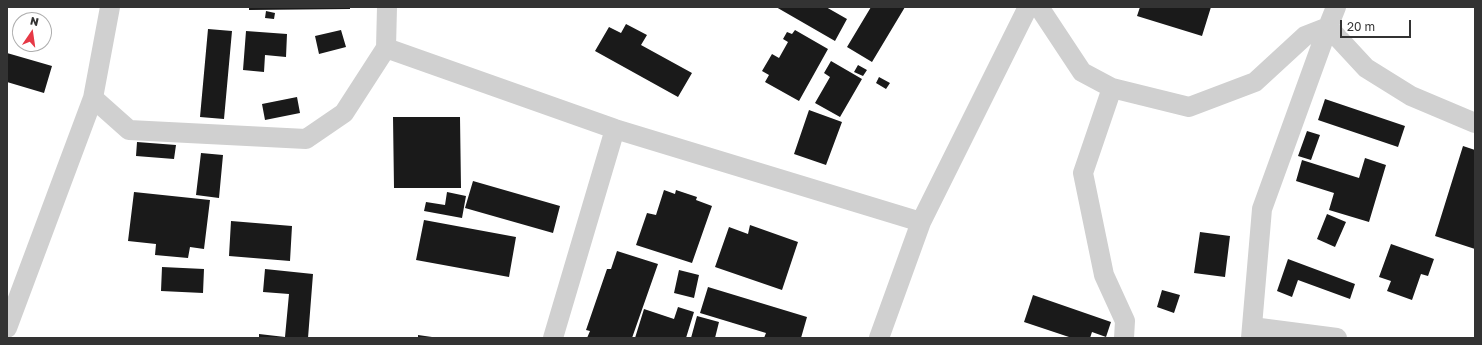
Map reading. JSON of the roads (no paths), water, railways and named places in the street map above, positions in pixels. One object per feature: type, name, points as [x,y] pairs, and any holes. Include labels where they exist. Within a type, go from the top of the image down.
[{"type":"street","points":[[7,328],[93,98],[110,7]]},
{"type":"street","points":[[93,98],[129,130],[306,139],[344,113],[386,48],[387,7]]},
{"type":"street","points":[[879,338],[921,222],[1028,7]]},
{"type":"street","points":[[1039,7],[1082,72],[1112,88],[1189,107],[1255,82],[1305,36],[1328,27]]},
{"type":"street","points":[[1336,7],[1262,209],[1251,332],[1337,338]]},
{"type":"street","points":[[1328,27],[1366,68],[1411,96],[1475,123]]},
{"type":"street","points":[[386,48],[615,129],[921,222]]},
{"type":"street","points":[[1112,88],[1083,173],[1104,275],[1125,321],[1124,338]]},
{"type":"street","points":[[553,338],[615,129]]}]
